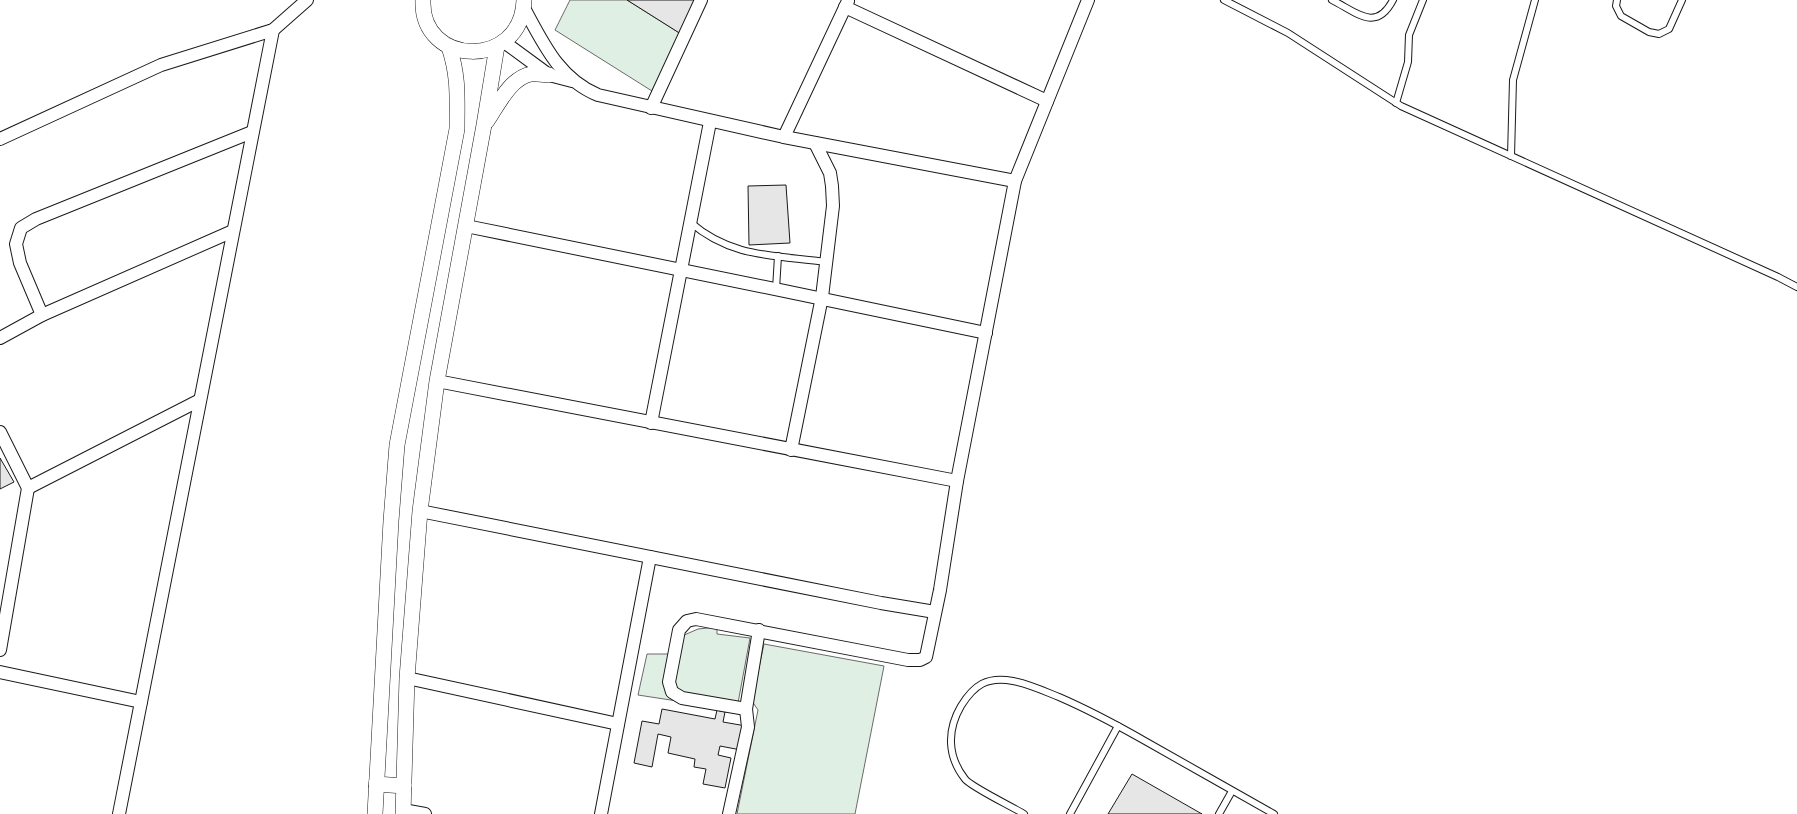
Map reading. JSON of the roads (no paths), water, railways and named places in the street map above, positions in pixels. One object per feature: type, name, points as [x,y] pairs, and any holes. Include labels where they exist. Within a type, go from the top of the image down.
[{"type":"street","points":[[0,139],[161,65],[273,30],[307,0]]},
{"type":"street","points":[[651,108],[701,0]]},
{"type":"street","points":[[746,709],[682,698],[672,692],[669,682],[679,630],[687,621],[696,619],[759,630],[908,660],[920,660],[926,657],[940,590],[957,481],[1015,181],[1088,0]]},
{"type":"street","points":[[421,3],[427,24],[436,37],[449,47],[462,52],[490,50],[501,44],[513,34],[520,22],[524,4]]},
{"type":"street","points":[[524,4],[549,53],[572,81],[585,90],[598,96],[710,122],[1015,181]]},
{"type":"street","points":[[784,137],[847,4],[1047,101]]},
{"type":"street","points":[[119,814],[273,30]]},
{"type":"street","points":[[501,44],[549,75]]},
{"type":"street","points":[[425,814],[403,812],[407,678],[420,511],[437,381],[484,125],[501,44]]},
{"type":"street","points":[[375,814],[390,522],[397,445],[456,129],[456,67],[449,47]]},
{"type":"street","points":[[484,125],[507,91],[520,78],[531,74],[549,75],[572,81]]},
{"type":"street","points":[[651,423],[710,122]]},
{"type":"street","points":[[42,315],[20,263],[16,244],[21,228],[36,219],[252,132]]},
{"type":"street","points":[[791,450],[822,298],[833,206],[830,174],[815,143]]},
{"type":"street","points":[[466,226],[681,271],[822,298],[986,333]]},
{"type":"street","points":[[0,338],[42,315],[233,231]]},
{"type":"street","points":[[437,381],[957,481]]},
{"type":"street","points":[[28,488],[200,400]]},
{"type":"street","points":[[0,432],[28,488],[0,650]]},
{"type":"street","points":[[420,511],[881,603],[935,612]]},
{"type":"street","points":[[601,814],[650,557]]},
{"type":"street","points":[[729,814],[748,727],[746,709],[759,630]]},
{"type":"street","points":[[0,672],[141,702]]},
{"type":"street","points":[[407,678],[618,724]]},
{"type":"street","points":[[376,784],[404,786]]},
{"type":"lane","points":[[1224,0],[1288,33],[1396,103],[1778,276],[1797,287]]},
{"type":"lane","points":[[1332,0],[1368,18],[1378,18],[1386,12],[1393,0]]},
{"type":"lane","points":[[1345,7],[1348,0]]},
{"type":"lane","points":[[1396,103],[1408,62],[1409,35],[1423,0]]},
{"type":"lane","points":[[1511,156],[1513,80],[1535,0]]},
{"type":"lane","points":[[1617,0],[1616,6],[1621,16],[1649,32],[1659,34],[1669,29],[1682,0]]},
{"type":"lane","points":[[690,222],[710,237],[734,248],[778,256],[826,262]]},
{"type":"lane","points":[[776,289],[778,256]]},
{"type":"lane","points":[[1024,814],[966,780],[954,763],[950,747],[951,731],[955,717],[970,692],[993,680],[1013,681],[1035,687],[1099,715],[1274,814]]},
{"type":"lane","points":[[1070,814],[1118,726]]},
{"type":"lane","points":[[1219,814],[1232,790]]}]
